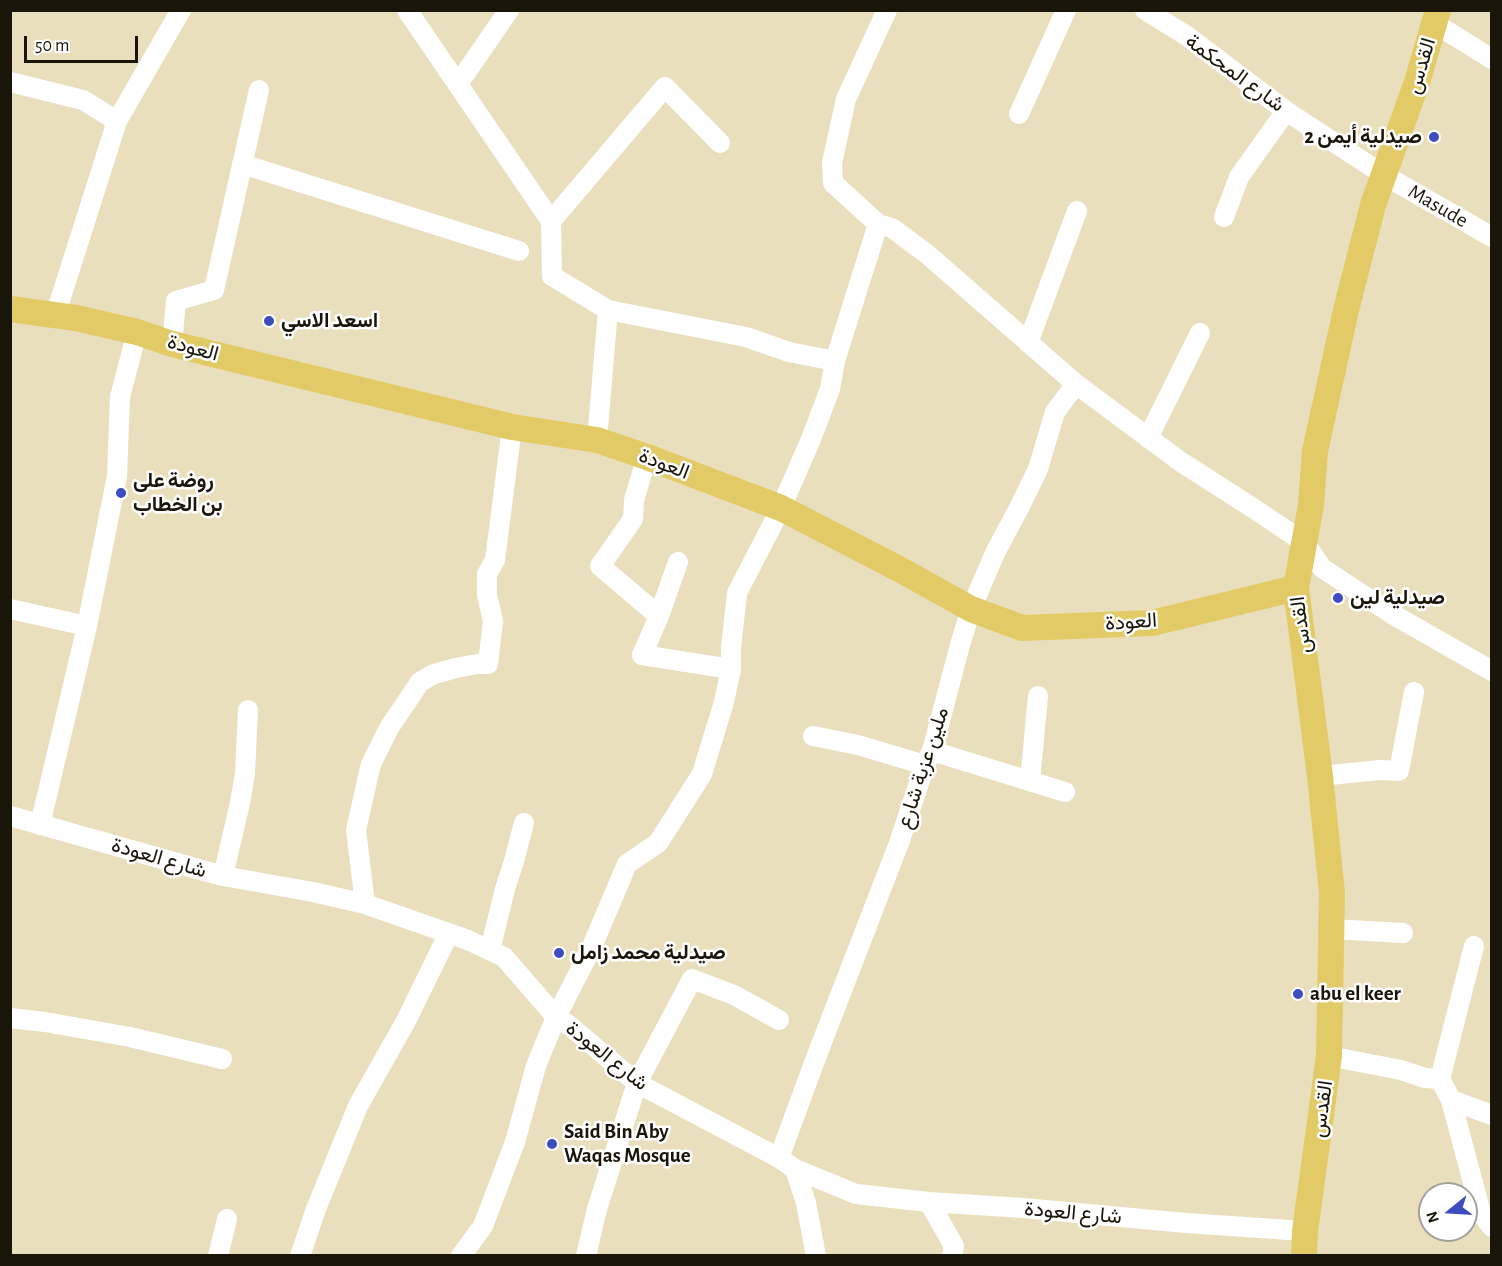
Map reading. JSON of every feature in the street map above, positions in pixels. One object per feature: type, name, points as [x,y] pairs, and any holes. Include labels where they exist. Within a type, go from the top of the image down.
[{"type":"main road","name":"القدس","points":[[1304,1244],[1329,1056],[1332,893],[1296,588],[1311,505],[1315,451],[1346,310],[1373,205],[1417,82],[1436,17]]},
{"type":"main road","name":"العودة","points":[[10,309],[76,318],[137,332],[172,344],[512,427],[597,440],[781,508],[971,609],[1022,628],[1152,623],[1296,588]]},
{"type":"street","points":[[55,316],[117,121],[181,10]]},
{"type":"street","points":[[407,10],[551,221],[552,276],[608,310],[746,337],[789,352],[835,361]]},
{"type":"street","points":[[458,84],[509,10]]},
{"type":"street","points":[[887,10],[846,99],[832,163],[833,183],[878,224],[892,228],[927,254],[1076,384],[1181,462],[1305,543],[1322,568],[1392,614],[1491,671]]},
{"type":"street","points":[[1019,114],[1066,10]]},
{"type":"street","name":"شارع المحكمة","points":[[1146,11],[1187,36],[1286,111],[1384,175]]},
{"type":"street","points":[[1436,17],[1491,59]]},
{"type":"street","points":[[10,82],[82,100],[117,121]]},
{"type":"street","points":[[551,221],[665,87],[720,143]]},
{"type":"street","points":[[172,344],[176,301],[214,290],[259,90]]},
{"type":"street","points":[[1224,217],[1239,177],[1286,111]]},
{"type":"street","points":[[242,164],[519,251]]},
{"type":"street","name":"Masude","points":[[1384,175],[1491,237]]},
{"type":"street","points":[[1028,343],[1077,211]]},
{"type":"street","points":[[461,1256],[483,1226],[515,1142],[536,1066],[556,1017],[591,949],[627,864],[658,843],[702,774],[724,702],[731,669],[737,593],[781,508],[811,439],[830,389],[835,361],[878,224]]},
{"type":"street","points":[[597,440],[608,310]]},
{"type":"street","points":[[40,825],[87,626],[117,476],[120,398],[137,332]]},
{"type":"street","points":[[1148,438],[1200,333]]},
{"type":"street","name":"ملين عزبة شارع","points":[[778,1158],[899,843],[928,758],[971,609],[995,553],[1038,469],[1055,412],[1076,384]]},
{"type":"street","points":[[365,904],[356,830],[371,764],[389,728],[420,682],[445,671],[488,664],[493,621],[487,595],[487,574],[495,560],[512,427]]},
{"type":"street","points":[[647,457],[634,500],[633,519],[600,566],[659,616]]},
{"type":"street","points":[[678,562],[642,655],[731,669]]},
{"type":"street","points":[[10,609],[87,626]]},
{"type":"street","points":[[1320,776],[1380,770],[1399,771],[1414,692]]},
{"type":"street","points":[[1030,781],[1038,696]]},
{"type":"street","points":[[223,876],[246,774],[248,710]]},
{"type":"street","points":[[813,736],[928,758],[1030,781],[1065,792]]},
{"type":"street","name":"شارع العودة","points":[[10,816],[223,876],[365,904],[490,950],[504,957],[556,1017],[570,1026],[637,1083],[795,1169],[856,1194],[1162,1221],[1304,1244]]},
{"type":"street","points":[[490,950],[524,823]]},
{"type":"street","points":[[1332,929],[1403,933]]},
{"type":"street","points":[[300,1256],[316,1209],[358,1106],[407,1019],[449,933]]},
{"type":"street","points":[[1474,946],[1440,1079],[1451,1100],[1481,1213],[1491,1227]]},
{"type":"street","points":[[586,1256],[597,1209],[637,1083],[692,979],[734,995],[779,1020]]},
{"type":"street","points":[[10,1018],[130,1037],[222,1059]]},
{"type":"street","points":[[1329,1056],[1401,1070],[1425,1078],[1440,1079]]},
{"type":"street","points":[[1451,1100],[1491,1115]]},
{"type":"street","points":[[795,1169],[806,1203],[816,1256]]},
{"type":"street","points":[[928,1202],[954,1246],[952,1256]]},
{"type":"street","points":[[218,1256],[227,1218]]},
{"type":"place","name":"صيدلية أيمن 2","points":[[1434,137]]},
{"type":"place","name":"اسعد الاسي","points":[[269,321]]},
{"type":"place","name":"روضة على بن الخطاب","points":[[121,493]]},
{"type":"place","name":"صيدلية لين","points":[[1338,598]]},
{"type":"place","name":"صيدلية محمد زامل","points":[[559,953]]},
{"type":"place","name":"abu el keer","points":[[1298,994]]},
{"type":"place","name":"Said Bin Aby Waqas Mosque","points":[[552,1144]]}]
